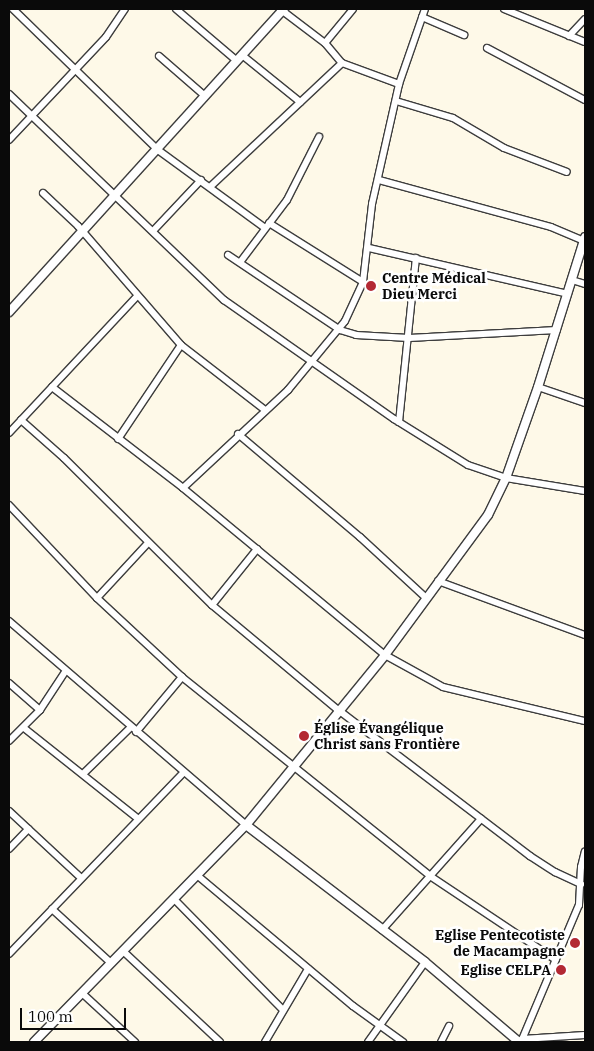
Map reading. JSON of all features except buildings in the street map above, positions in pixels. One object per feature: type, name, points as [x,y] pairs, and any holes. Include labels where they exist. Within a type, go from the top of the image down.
[{"type":"street","points":[[13,9],[77,68],[158,150],[267,225],[363,282]]},
{"type":"street","points":[[9,140],[106,37],[125,9]]},
{"type":"street","points":[[176,9],[300,102]]},
{"type":"street","points":[[325,43],[352,9]]},
{"type":"street","points":[[183,488],[314,361],[340,330],[363,282],[369,248],[370,210],[399,84],[425,9]]},
{"type":"street","points":[[504,9],[585,42]]},
{"type":"street","points":[[9,312],[158,150],[282,10],[325,43],[342,63],[399,84]]},
{"type":"street","points":[[422,17],[464,35]]},
{"type":"street","points":[[569,36],[585,19]]},
{"type":"street","points":[[487,48],[585,100]]},
{"type":"street","points":[[159,56],[205,96]]},
{"type":"street","points":[[210,187],[342,63]]},
{"type":"street","points":[[9,94],[224,300],[399,422],[468,466],[506,478],[585,491]]},
{"type":"street","points":[[396,101],[453,118],[504,148],[567,172]]},
{"type":"street","points":[[241,261],[293,189],[319,137]]},
{"type":"street","points":[[153,231],[201,180]]},
{"type":"street","points":[[34,1042],[83,994],[246,825],[337,709],[385,655],[438,580],[488,515],[506,478],[538,388],[585,239],[551,227],[378,180]]},
{"type":"street","points":[[43,193],[83,232],[181,345],[265,410]]},
{"type":"street","points":[[369,248],[568,294]]},
{"type":"street","points":[[228,255],[241,261],[290,299],[340,330],[356,335],[409,338],[557,330]]},
{"type":"street","points":[[399,422],[416,258]]},
{"type":"street","points":[[572,280],[585,284]]},
{"type":"street","points":[[9,433],[137,296]]},
{"type":"street","points":[[118,439],[181,345]]},
{"type":"street","points":[[52,387],[183,488],[385,655],[443,687],[585,721]]},
{"type":"street","points":[[538,388],[585,403]]},
{"type":"street","points":[[21,420],[64,458],[147,544],[212,605],[337,709],[481,819],[555,872],[581,884]]},
{"type":"street","points":[[238,434],[360,537],[426,598]]},
{"type":"street","points":[[9,505],[97,598],[182,677],[291,767],[430,876],[556,960]]},
{"type":"street","points":[[97,598],[147,544]]},
{"type":"street","points":[[212,605],[257,549]]},
{"type":"street","points":[[438,580],[585,635]]},
{"type":"street","points":[[9,621],[65,672],[246,825],[425,962],[521,1041],[585,1035]]},
{"type":"street","points":[[9,741],[40,710],[65,672]]},
{"type":"street","points":[[83,774],[134,729],[182,677]]},
{"type":"street","points":[[9,682],[40,710]]},
{"type":"street","points":[[24,728],[137,818]]},
{"type":"street","points":[[9,954],[80,877],[184,772]]},
{"type":"street","points":[[9,811],[80,877]]},
{"type":"street","points":[[382,930],[481,819]]},
{"type":"street","points":[[9,849],[28,829]]},
{"type":"street","points":[[521,1041],[582,905],[581,884],[585,851]]},
{"type":"street","points":[[198,876],[378,1026],[403,1042]]},
{"type":"street","points":[[174,899],[282,1009]]},
{"type":"street","points":[[52,909],[111,963]]},
{"type":"street","points":[[123,951],[220,1042]]},
{"type":"street","points":[[368,1042],[425,962]]},
{"type":"street","points":[[267,1041],[282,1009],[308,969]]},
{"type":"street","points":[[83,994],[135,1042]]},
{"type":"street","points":[[441,1042],[449,1026]]},
{"type":"place","name":"Centre Médical Dieu Merci","points":[[371,286]]},
{"type":"place","name":"Église Évangélique Christ sans Frontière","points":[[304,736]]},
{"type":"place","name":"Eglise Pentecotiste de Macampagne","points":[[575,943]]},
{"type":"place","name":"Eglise CELPA","points":[[561,970]]}]
